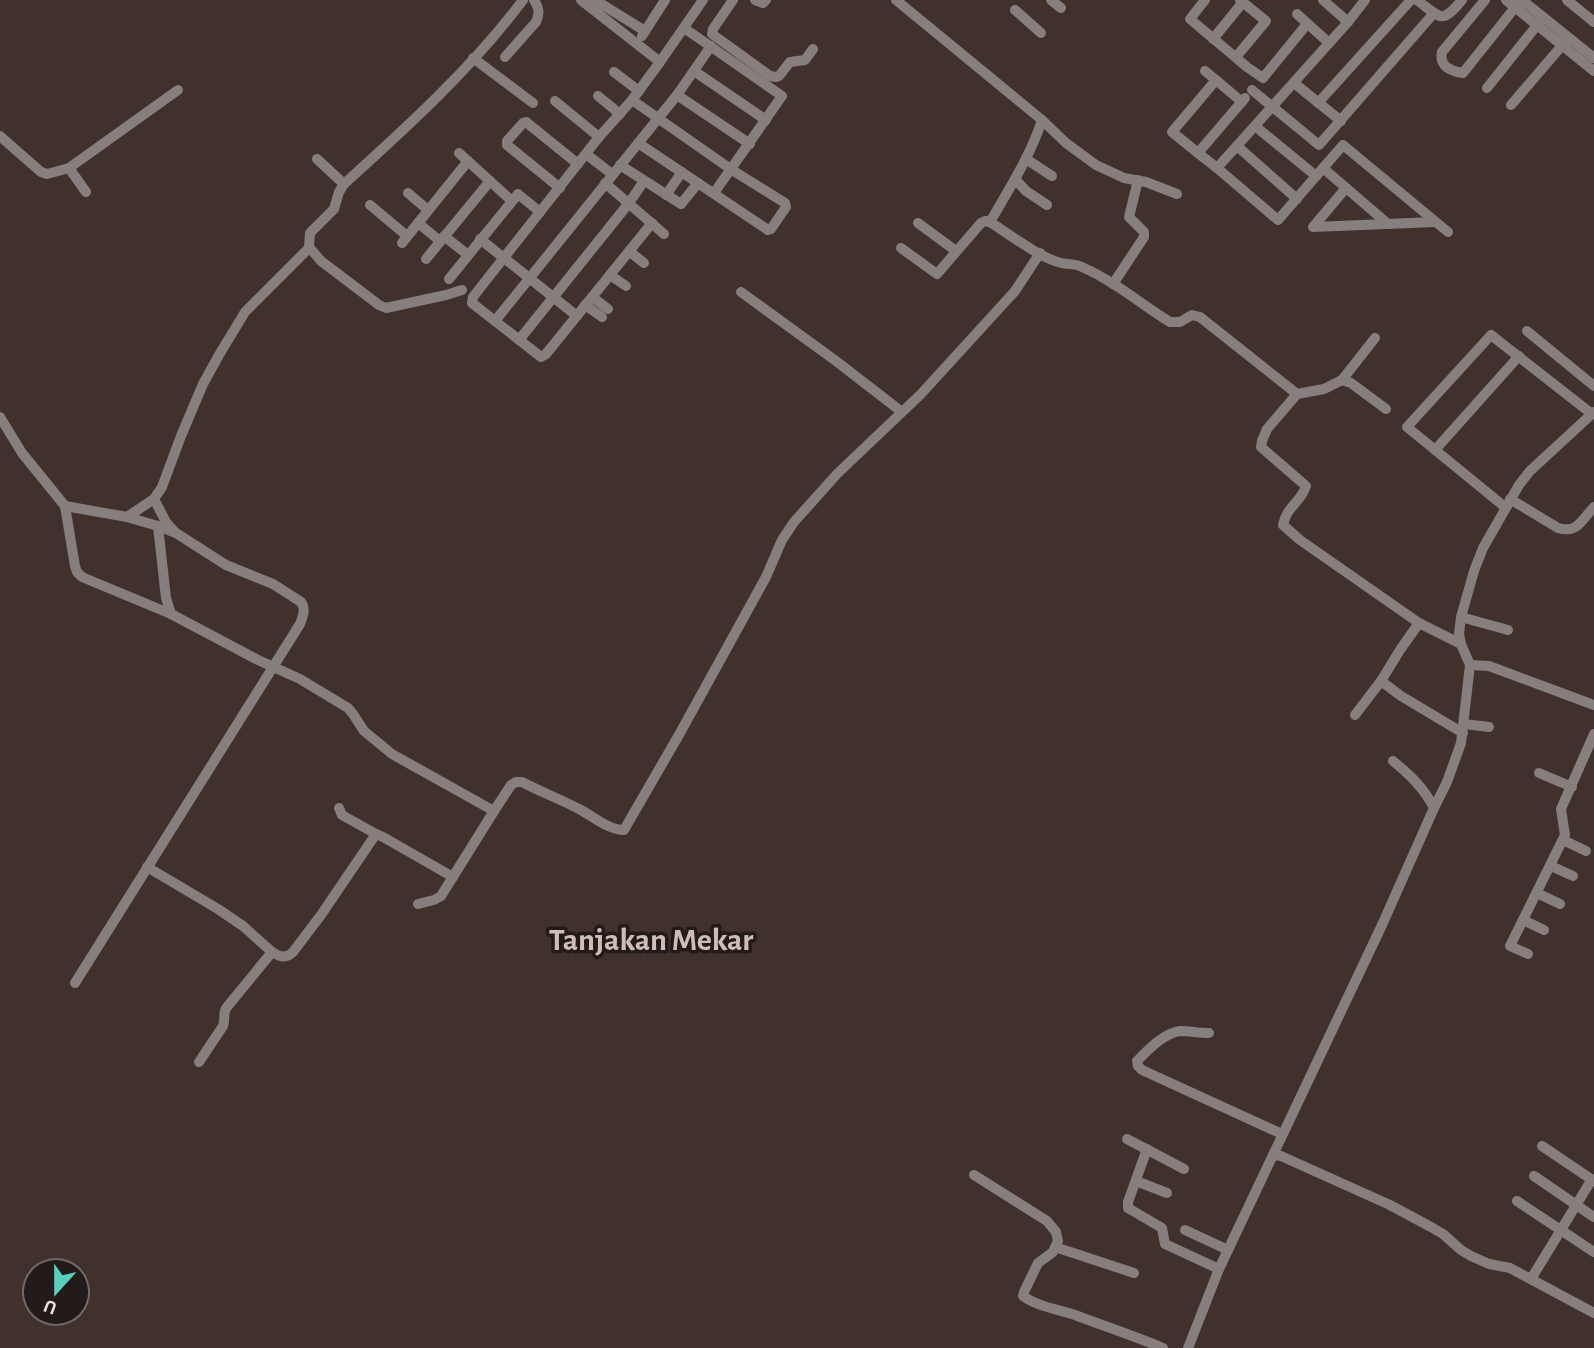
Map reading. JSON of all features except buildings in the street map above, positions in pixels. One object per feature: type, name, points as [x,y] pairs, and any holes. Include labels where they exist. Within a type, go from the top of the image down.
[{"type":"street","points":[[127,517],[154,499],[162,487],[203,384],[245,312],[309,247],[310,233],[334,209],[344,184],[417,118],[523,0]]},
{"type":"street","points":[[505,57],[536,22],[539,8],[534,0]]},
{"type":"street","points":[[581,0],[660,62]]},
{"type":"street","points":[[595,0],[645,31]]},
{"type":"street","points":[[637,45],[663,4],[649,0]]},
{"type":"street","points":[[733,0],[712,34],[770,76],[779,76],[790,62],[805,60],[813,49]]},
{"type":"street","points":[[755,0],[763,3],[766,0]]},
{"type":"street","points":[[896,0],[1042,120],[1066,143],[1096,165],[1124,178],[1146,182],[1177,194]]},
{"type":"street","points":[[1024,0],[1013,12],[1041,33]]},
{"type":"street","points":[[1051,0],[1061,8]]},
{"type":"street","points":[[1205,0],[1190,19],[1263,78]]},
{"type":"street","points":[[1323,0],[1348,22]]},
{"type":"street","points":[[1217,168],[1365,0]]},
{"type":"street","points":[[1318,103],[1411,0]]},
{"type":"street","points":[[1417,0],[1440,16],[1448,16],[1462,0]]},
{"type":"street","points":[[1485,0],[1442,52],[1441,60],[1447,68],[1463,73],[1519,3]]},
{"type":"street","points":[[1506,0],[1519,3],[1566,41],[1594,58]]},
{"type":"street","points":[[1567,0],[1594,22]]},
{"type":"street","points":[[1213,39],[1242,1],[1266,21],[1236,57]]},
{"type":"street","points":[[652,223],[545,356],[539,357],[472,303],[472,299],[599,137],[636,95],[700,4],[713,18]]},
{"type":"street","points":[[1319,145],[1434,13]]},
{"type":"street","points":[[1297,14],[1329,43]]},
{"type":"street","points":[[1488,88],[1540,21]]},
{"type":"street","points":[[1198,153],[1307,24]]},
{"type":"street","points":[[684,28],[782,96],[714,193]]},
{"type":"street","points":[[1566,41],[1594,71]]},
{"type":"street","points":[[1511,106],[1566,41]]},
{"type":"street","points":[[495,321],[659,119],[711,46]]},
{"type":"street","points":[[473,58],[533,103]]},
{"type":"street","points":[[694,71],[766,120]]},
{"type":"street","points":[[1205,71],[1242,102]]},
{"type":"street","points":[[614,72],[659,119],[786,204],[786,207],[771,229],[766,229],[638,143]]},
{"type":"street","points":[[1216,80],[1172,132],[1278,220],[1343,145],[1448,232]]},
{"type":"street","points":[[1294,83],[1341,121]]},
{"type":"street","points":[[0,136],[41,172],[47,174],[69,168],[178,90]]},
{"type":"street","points":[[1252,90],[1333,156]]},
{"type":"street","points":[[598,96],[620,114]]},
{"type":"street","points":[[677,96],[750,144]]},
{"type":"street","points":[[555,102],[599,137]]},
{"type":"street","points":[[990,222],[1026,159],[1042,120]]},
{"type":"street","points":[[560,188],[507,145],[507,141],[523,122],[582,159],[613,174],[645,181],[681,204],[698,183]]},
{"type":"street","points":[[1255,127],[1346,188],[1388,224]]},
{"type":"street","points":[[1237,146],[1297,199]]},
{"type":"street","points":[[459,153],[512,201]]},
{"type":"street","points":[[317,159],[344,184]]},
{"type":"street","points":[[1026,159],[1052,176]]},
{"type":"street","points":[[370,205],[405,239],[468,161]]},
{"type":"street","points":[[69,168],[86,192]]},
{"type":"street","points":[[666,195],[682,172]]},
{"type":"street","points":[[613,174],[629,203],[664,234]]},
{"type":"street","points":[[1015,179],[1026,191],[1047,205]]},
{"type":"street","points":[[1113,284],[1144,237],[1144,232],[1129,217],[1138,180]]},
{"type":"street","points":[[426,258],[490,181]]},
{"type":"street","points":[[519,340],[645,181]]},
{"type":"street","points":[[1346,188],[1313,226],[1435,222]]},
{"type":"street","points":[[408,193],[428,210]]},
{"type":"street","points":[[449,279],[519,194],[540,212]]},
{"type":"street","points":[[901,248],[937,274],[981,223],[990,222],[1060,263],[1083,267],[1170,322],[1180,322],[1192,316],[1199,317],[1297,394]]},
{"type":"street","points":[[418,223],[468,255]]},
{"type":"street","points":[[918,223],[956,251]]},
{"type":"street","points":[[480,239],[577,316]]},
{"type":"street","points":[[309,247],[321,261],[386,308],[462,290]]},
{"type":"street","points":[[629,251],[644,263]]},
{"type":"street","points":[[418,904],[441,896],[511,785],[518,781],[580,809],[611,827],[624,830],[680,733],[794,522],[837,474],[920,394],[1016,291],[1040,253]]},
{"type":"street","points":[[610,275],[626,286]]},
{"type":"street","points":[[741,292],[902,412]]},
{"type":"street","points":[[589,301],[605,313]]},
{"type":"street","points":[[1527,331],[1594,386]]},
{"type":"street","points":[[1188,1348],[1219,1269],[1447,782],[1461,743],[1470,665],[1461,645],[1461,617],[1483,548],[1508,503],[1531,471],[1593,413],[1492,335],[1407,427],[1508,503],[1558,528],[1573,530],[1594,507]]},
{"type":"street","points":[[1375,338],[1342,380],[1324,389],[1297,394],[1267,429],[1261,444],[1264,450],[1306,486],[1303,494],[1289,508],[1283,525],[1300,540],[1419,623],[1461,645]]},
{"type":"street","points":[[1435,450],[1519,356]]},
{"type":"street","points":[[1342,380],[1352,383],[1386,409]]},
{"type":"street","points":[[0,417],[22,453],[65,506],[77,572],[82,576],[171,614],[300,679],[348,708],[364,731],[392,754],[494,811]]},
{"type":"street","points":[[154,499],[166,522],[176,533]]},
{"type":"street","points":[[65,506],[127,517],[176,533],[226,565],[273,584],[304,606],[300,624],[75,983]]},
{"type":"street","points":[[158,526],[166,598],[171,614]]},
{"type":"street","points":[[1461,617],[1508,630]]},
{"type":"street","points":[[1354,715],[1381,681],[1419,623]]},
{"type":"street","points":[[1470,665],[1489,666],[1594,705]]},
{"type":"street","points":[[1381,681],[1401,696],[1463,728],[1489,727]]},
{"type":"street","points":[[1528,954],[1510,946],[1565,835],[1561,809],[1594,734]]},
{"type":"street","points":[[1393,761],[1426,793],[1434,808]]},
{"type":"street","points":[[1539,773],[1572,787]]},
{"type":"street","points":[[339,808],[342,815],[453,877]]},
{"type":"street","points":[[147,867],[243,926],[272,953],[289,957],[376,834]]},
{"type":"street","points":[[1563,840],[1586,850]]},
{"type":"street","points":[[1550,866],[1573,876]]},
{"type":"street","points":[[1537,893],[1560,904]]},
{"type":"street","points":[[1524,920],[1544,930]]},
{"type":"street","points":[[199,1062],[223,1026],[225,1010],[272,953]]},
{"type":"street","points":[[1209,1033],[1173,1033],[1137,1060],[1137,1064],[1142,1070],[1282,1135]]},
{"type":"street","points":[[1127,1139],[1184,1169]]},
{"type":"street","points":[[1531,1279],[1593,1180],[1542,1146]]},
{"type":"street","points":[[1147,1149],[1128,1208],[1162,1228],[1165,1244],[1219,1269]]},
{"type":"street","points":[[1273,1155],[1390,1205],[1443,1234],[1471,1256],[1489,1264],[1510,1268],[1594,1313]]},
{"type":"street","points":[[974,1175],[1047,1221],[1056,1232],[1058,1241],[1053,1252],[1038,1263],[1023,1296],[1163,1348]]},
{"type":"street","points":[[1534,1176],[1594,1217]]},
{"type":"street","points":[[1136,1181],[1167,1193]]},
{"type":"street","points":[[1517,1201],[1594,1252]]},
{"type":"street","points":[[1185,1230],[1228,1250]]},
{"type":"street","points":[[1055,1247],[1134,1273]]},
{"type":"district","name":"Tanjakan Mekar","points":[[651,939]]}]
